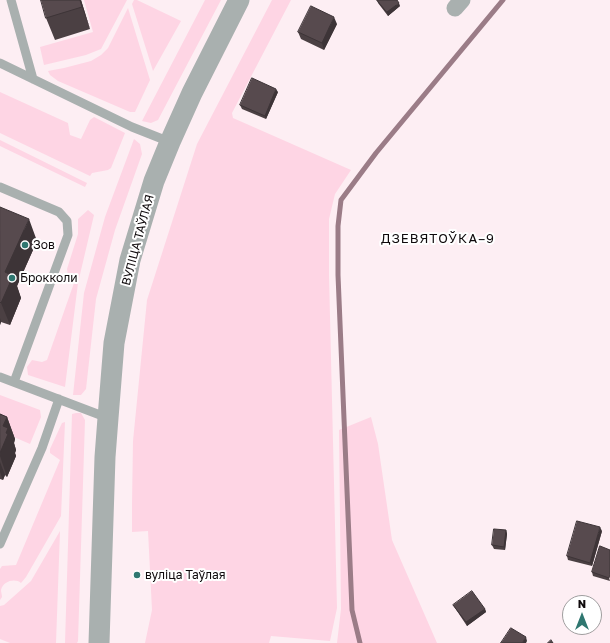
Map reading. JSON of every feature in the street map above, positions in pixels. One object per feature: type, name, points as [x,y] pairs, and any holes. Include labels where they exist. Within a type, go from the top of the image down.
[{"type":"street","name":"ВУЛІЦА ТАЎЛАЯ","points":[[99,643],[105,457],[114,343],[130,260],[154,181],[170,142],[192,93],[239,0]]},
{"type":"lane","points":[[11,0],[33,79]]},
{"type":"lane","points":[[0,64],[132,127],[170,142]]},
{"type":"lane","points":[[0,187],[59,212],[66,221],[68,235],[14,382]]},
{"type":"lane","points":[[0,377],[108,418]]},
{"type":"lane","points":[[0,544],[42,448],[59,399]]},
{"type":"shaded area","points":[[84,0],[127,0],[101,49],[86,55],[44,65],[40,47],[93,32]]},
{"type":"shaded area","points":[[134,0],[137,0],[181,21],[153,71],[132,4]]},
{"type":"shaded area","points":[[205,0],[221,0],[158,120],[151,123],[142,121]]},
{"type":"shaded area","points":[[272,0],[291,0],[232,113],[233,118],[351,170],[335,194],[329,219],[337,608],[330,641],[271,636],[269,643],[145,643],[152,610],[148,531],[132,532],[132,504],[133,441],[147,300],[197,144]]},
{"type":"shaded area","points":[[128,8],[150,80],[135,112],[130,112],[58,81],[50,75],[48,71],[91,61],[101,55],[108,48]]},
{"type":"shaded area","points":[[0,92],[68,123],[70,135],[81,139],[90,120],[94,117],[125,133],[111,168],[92,173],[90,176],[0,133]]},
{"type":"shaded area","points":[[134,139],[140,144],[142,154],[115,230],[96,299],[86,389],[81,395],[73,395],[84,293],[105,217]]},
{"type":"shaded area","points":[[0,140],[87,183],[85,187],[0,146]]},
{"type":"shaded area","points":[[88,210],[94,215],[78,283],[65,387],[28,375],[27,367],[32,360],[42,362],[47,360],[74,283],[68,276],[67,269],[78,234],[78,219]]},
{"type":"shaded area","points":[[0,395],[40,410],[41,417],[30,444],[0,431]]},
{"type":"shaded area","points":[[81,413],[85,420],[78,641],[77,643],[65,643],[72,414]]},
{"type":"shaded area","points":[[371,417],[378,444],[392,540],[437,643],[337,643],[341,609],[339,430]]},
{"type":"shaded area","points":[[65,422],[61,516],[26,577],[21,583],[18,581],[10,581],[4,584],[1,590],[2,597],[0,600],[0,569],[2,566],[16,565],[60,460],[50,453],[50,449],[62,423]]},
{"type":"shaded area","points":[[60,531],[56,643],[10,643],[0,639],[0,606],[4,605],[31,581]]},
{"type":"building","points":[[41,0],[80,0],[82,7],[46,18]]},
{"type":"building","points":[[377,0],[397,0],[399,3],[387,12]]},
{"type":"building","points":[[311,6],[334,17],[322,43],[298,32]]},
{"type":"building","points":[[252,78],[276,89],[265,116],[240,105]]},
{"type":"building","points":[[0,207],[29,219],[5,272],[13,276],[1,303],[0,302]]},
{"type":"building","points":[[0,414],[7,417],[3,426],[8,428],[6,433],[8,434],[0,453]]},
{"type":"building","points":[[577,521],[600,527],[590,563],[567,556]]},
{"type":"building","points":[[494,529],[506,530],[504,547],[492,545]]},
{"type":"building","points":[[600,546],[610,550],[609,578],[592,572]]},
{"type":"building","points":[[472,591],[485,609],[466,622],[453,605]]},
{"type":"building","points":[[511,628],[526,637],[522,643],[501,643]]},
{"type":"waterway","points":[[360,643],[352,610],[338,275],[338,226],[341,200],[376,153],[503,0]]},
{"type":"place","name":"Зов","points":[[25,245]]},
{"type":"place","name":"Брокколи","points":[[12,278]]},
{"type":"place","name":"вуліца Таўлая","points":[[137,575]]},
{"type":"district","name":"ДЗЕВЯТОЎКА–9","points":[[438,239]]}]
